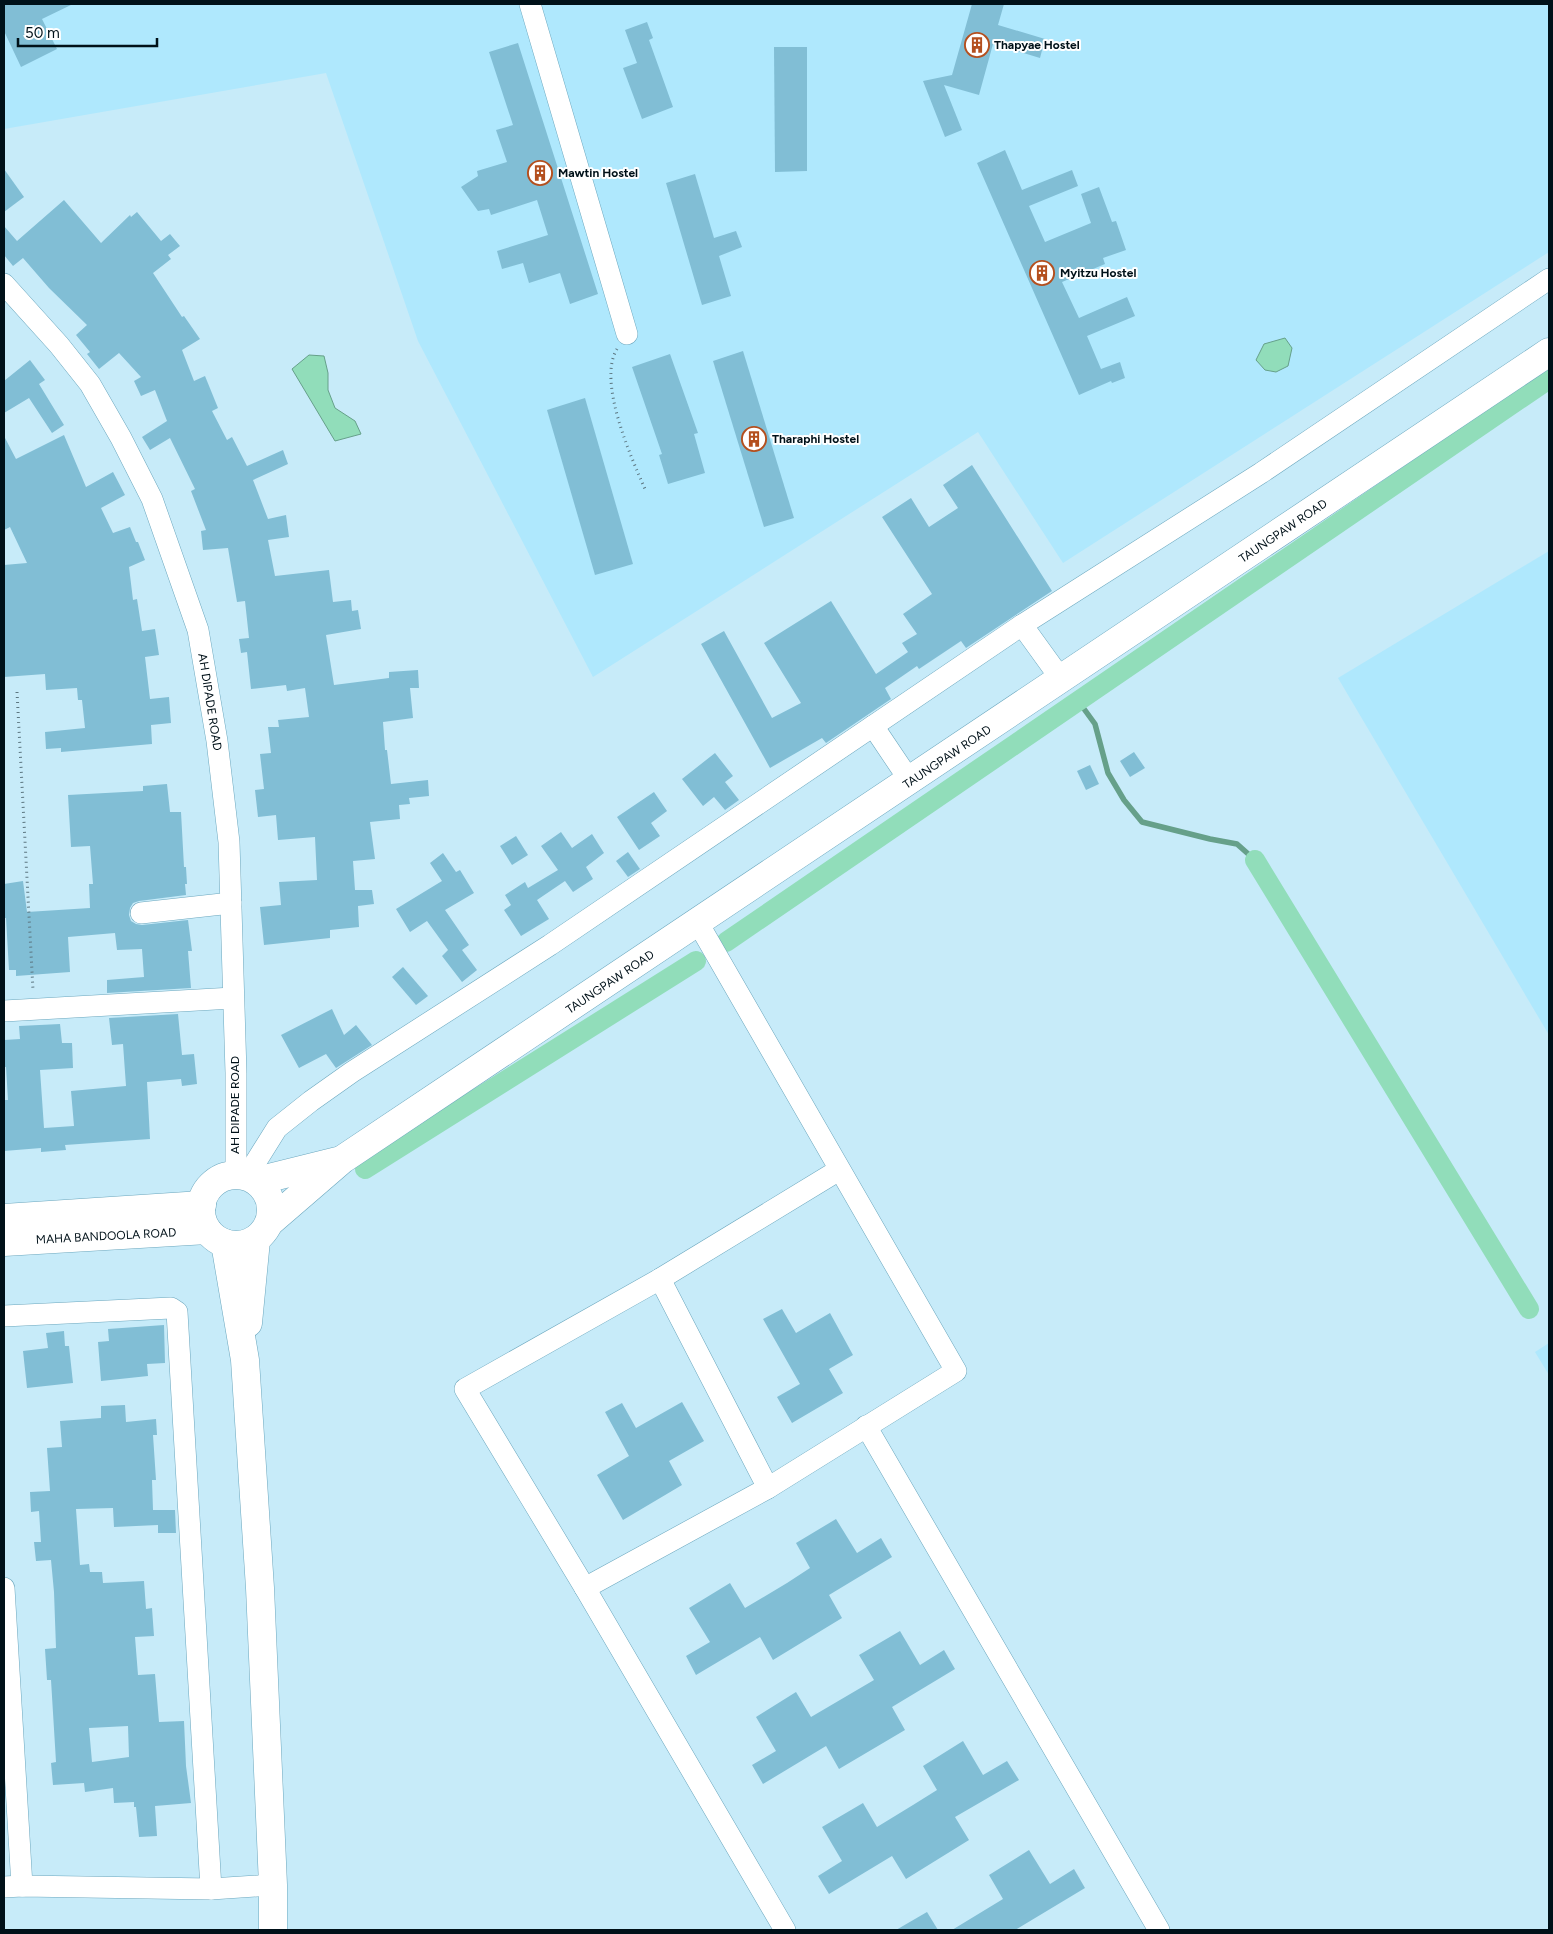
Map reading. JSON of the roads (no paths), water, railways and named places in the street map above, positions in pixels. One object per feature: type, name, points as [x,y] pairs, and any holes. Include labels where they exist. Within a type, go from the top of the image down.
[{"type":"main road","name":"TAUNGPAW ROAD","points":[[263,1231],[343,1159],[1062,680],[1549,352]]},
{"type":"main road","name":"TAUNGPAW ROAD","points":[[246,1178],[343,1159]]},
{"type":"main road","points":[[245,1360],[263,1231],[271,1211],[270,1199],[265,1189],[246,1178],[226,1176],[210,1188],[211,1226],[245,1360],[260,1588],[273,1885],[273,1930]]},
{"type":"main road","name":"MAHA BANDOOLA ROAD","points":[[4,1218],[211,1226]]},
{"type":"main road","points":[[211,1226],[235,1246],[246,1244],[263,1231]]},
{"type":"main road","name":"MAHA BANDOOLA ROAD","points":[[4,1242],[211,1226]]},
{"type":"street","points":[[530,4],[627,334]]},
{"type":"street","points":[[246,1178],[277,1128],[311,1101],[361,1066],[550,945],[1022,625],[1261,473],[1549,279]]},
{"type":"street","name":"AH DIPADE ROAD","points":[[4,284],[59,345],[90,384],[121,438],[152,499],[200,639],[217,741],[229,842],[232,998],[236,1073],[246,1178]]},
{"type":"street","points":[[1022,625],[1062,680]]},
{"type":"street","points":[[873,726],[910,781]]},
{"type":"street","points":[[141,913],[231,903]]},
{"type":"street","points":[[584,1588],[768,1488],[956,1372],[698,923]]},
{"type":"street","points":[[4,1011],[232,998]]},
{"type":"street","points":[[785,1930],[465,1389],[660,1279],[839,1170]]},
{"type":"street","points":[[660,1279],[768,1488]]},
{"type":"street","points":[[4,1316],[171,1308],[177,1312],[210,1890]]},
{"type":"street","points":[[866,1426],[1159,1930]]},
{"type":"street","points":[[4,1588],[13,1887],[210,1890],[273,1885]]},
{"type":"waterway","points":[[726,942],[1549,379]]},
{"type":"waterway","points":[[1079,702],[1095,724],[1108,773],[1124,800],[1142,822],[1237,844],[1255,860]]},
{"type":"waterway","points":[[1255,860],[1529,1309]]},
{"type":"waterway","points":[[365,1169],[696,961]]},
{"type":"place","name":"Thapyae Hostel","points":[[977,45]]},
{"type":"place","name":"Mawtin Hostel","points":[[540,173]]},
{"type":"place","name":"Myitzu Hostel","points":[[1042,273]]},
{"type":"place","name":"Tharaphi Hostel","points":[[754,439]]}]
